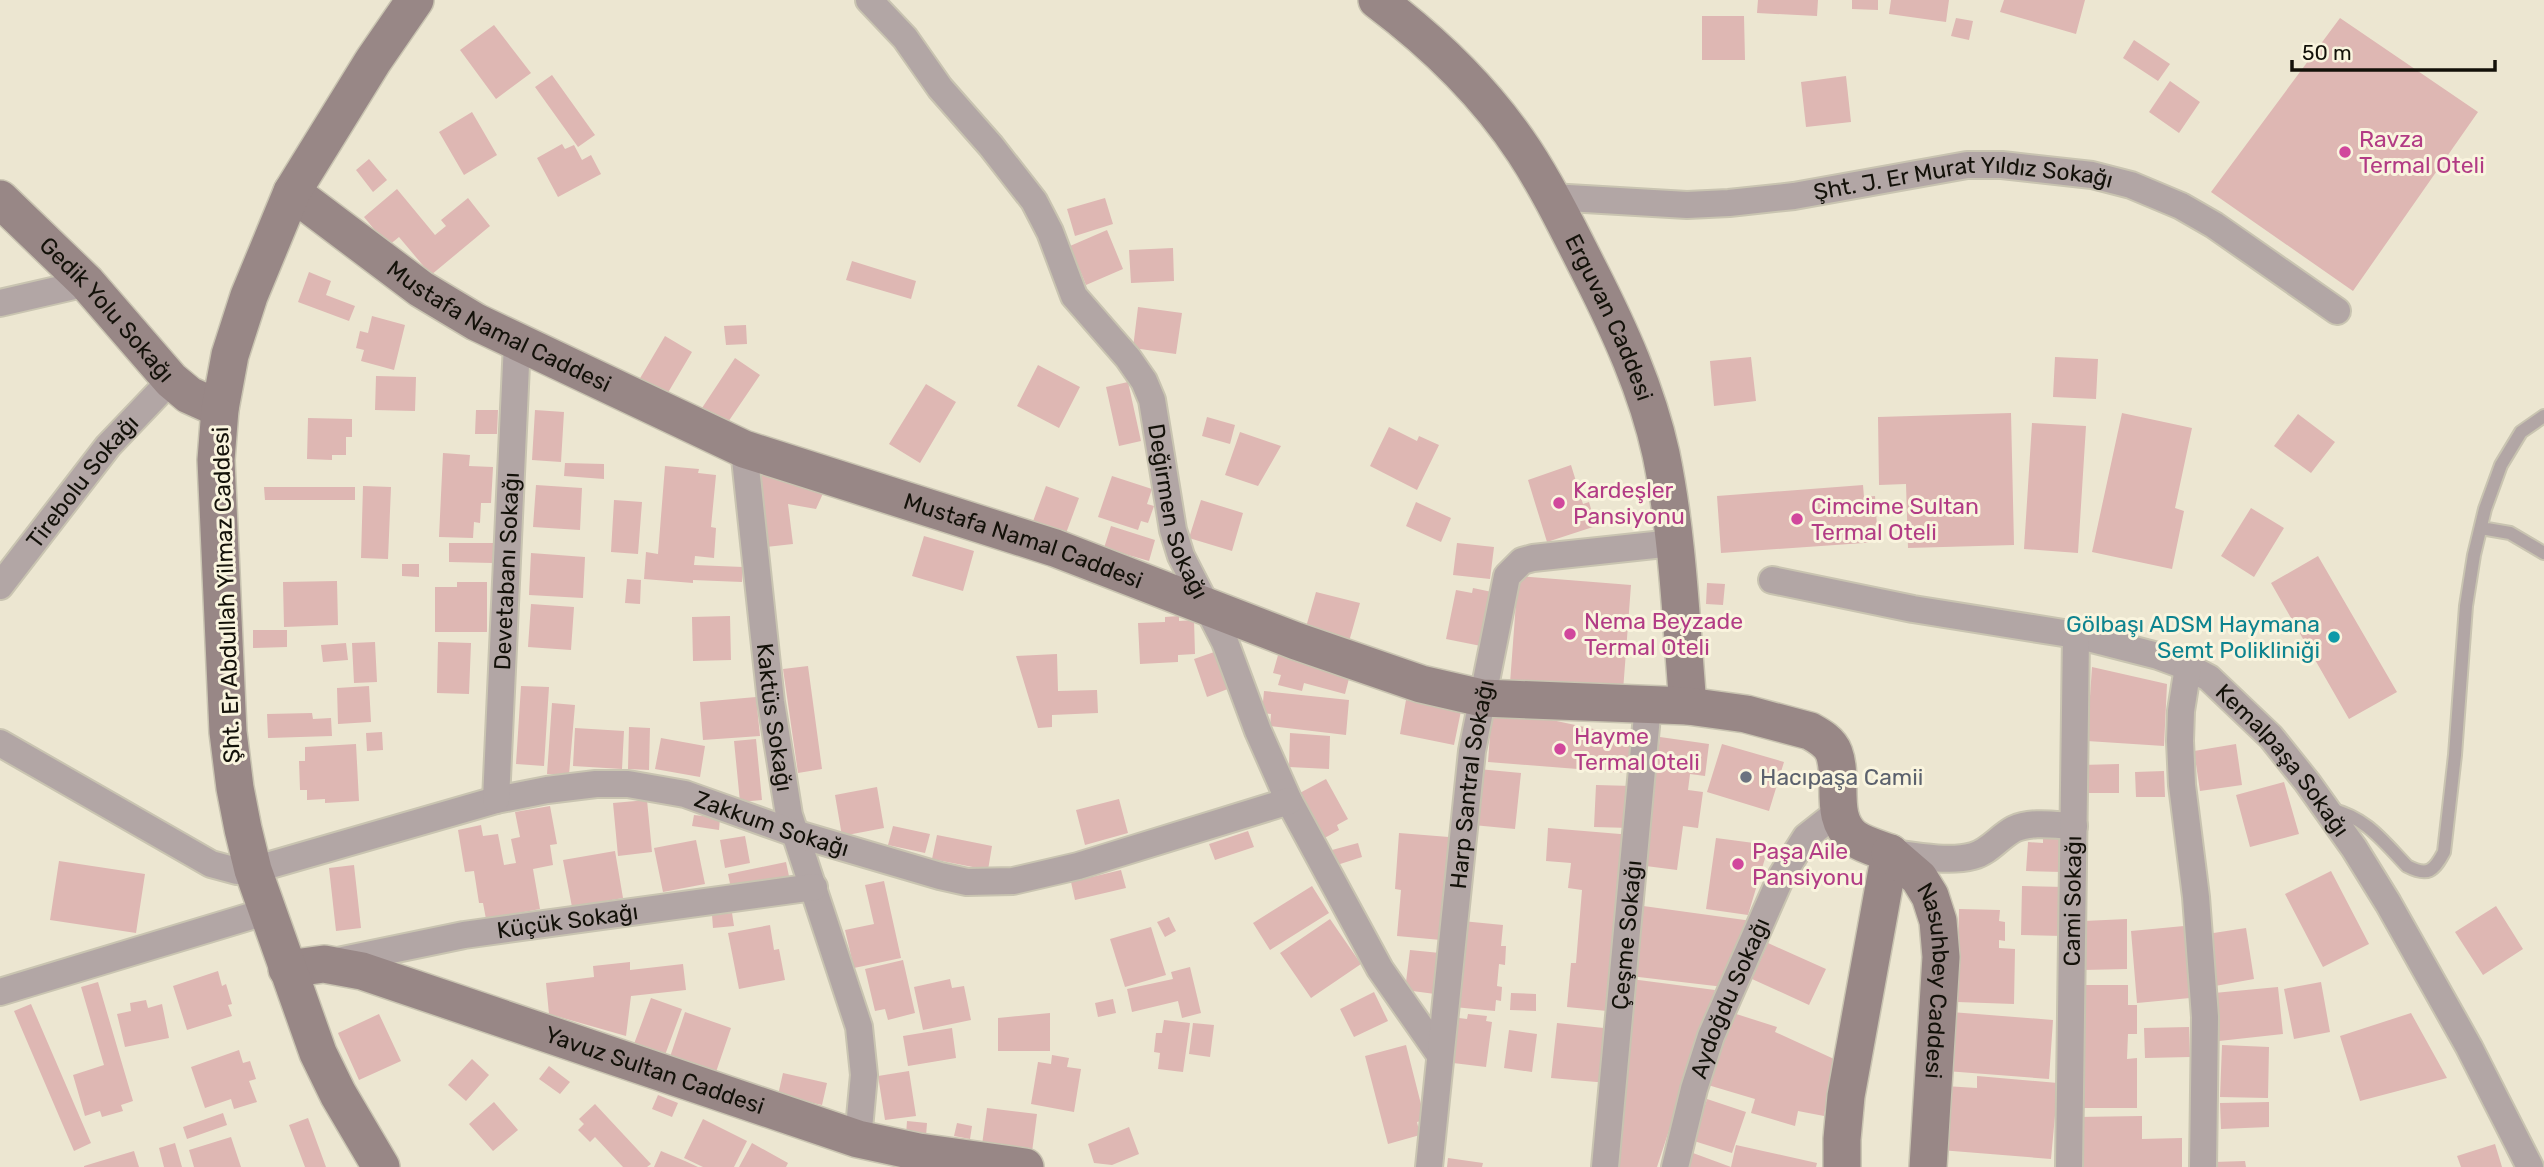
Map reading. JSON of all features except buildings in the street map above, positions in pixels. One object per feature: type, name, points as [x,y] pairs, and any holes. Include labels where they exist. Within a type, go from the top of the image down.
[{"type":"street","name":"Şht. Er Abdullah Yilmaz Caddesi","points":[[381,1167],[344,1105],[318,1053],[254,870],[235,788],[229,732],[216,460],[220,409],[230,355],[249,296],[292,192],[373,61],[415,0]]},
{"type":"street","name":"Değirmen Sokağı","points":[[870,0],[905,38],[940,88],[991,146],[1034,201],[1050,232],[1074,296],[1128,358],[1144,381],[1154,410],[1173,530],[1191,578],[1209,608],[1238,672],[1258,731],[1289,801],[1380,969],[1440,1055]]},
{"type":"street","name":"Erguvan Caddesi","points":[[1377,0],[1420,33],[1458,70],[1524,150],[1551,197],[1629,353],[1660,450],[1669,494],[1688,706]]},
{"type":"street","name":"Şht. J. Er Murat Yıldız Sokağı","points":[[1551,197],[1676,204],[1729,203],[1794,196],[1967,165],[2002,165],[2092,175],[2131,185],[2180,206],[2214,225],[2337,311]]},
{"type":"street","name":"Mustafa Namal Caddesi","points":[[292,192],[421,289],[476,322],[744,449],[1055,548],[1209,608],[1421,684],[1482,698],[1688,706],[1746,714],[1810,731],[1830,746],[1835,755],[1839,811]]},
{"type":"street","name":"Gedik Yolu Sokağı","points":[[0,199],[87,283],[171,380],[189,396],[220,409]]},
{"type":"street","points":[[0,303],[87,283]]},
{"type":"street","name":"Devetabanı Sokağı","points":[[496,800],[517,343]]},
{"type":"street","name":"Tirebolu Sokağı","points":[[0,586],[108,446],[171,380]]},
{"type":"street","name":"Kaktüs Sokağı","points":[[744,449],[771,702],[784,794],[794,833],[859,1027],[864,1075],[858,1139]]},
{"type":"street","name":"Harp Santral Sokağı","points":[[1429,1167],[1469,772],[1507,576],[1522,561],[1533,558],[1673,543]]},
{"type":"street","name":"Kemalpaşa Sokağı","points":[[1772,580],[1913,608],[2076,635],[2158,656],[2209,678],[2271,737],[2354,848],[2469,1047],[2530,1167]]},
{"type":"street","name":"Cami Sokağı","points":[[2069,1167],[2076,635]]},
{"type":"street","points":[[2188,667],[2181,711],[2180,741],[2205,1017],[2203,1167]]},
{"type":"street","name":"Çeşme Sokağı","points":[[1605,1167],[1648,705]]},
{"type":"street","points":[[0,743],[211,864],[237,871],[254,870]]},
{"type":"street","name":"Zakkum Sokağı","points":[[254,870],[496,800],[596,784],[654,787],[709,801],[794,833],[967,882],[1002,882],[1091,862],[1289,801]]},
{"type":"street","name":"Nasuhbey Caddesi","points":[[1839,811],[1844,826],[1855,838],[1890,853],[1919,878],[1930,895],[1938,921],[1941,957],[1928,1167]]},
{"type":"street","name":"Aydoğdu Sokağı","points":[[1675,1167],[1694,1089],[1712,1036],[1782,875],[1805,837],[1839,811]]},
{"type":"street","points":[[1842,1167],[1846,1096],[1890,853],[1952,858],[1973,856],[2016,828],[2029,825],[2074,826]]},
{"type":"street","name":"Küçük Sokağı","points":[[324,964],[464,935],[814,887]]},
{"type":"street","points":[[0,992],[268,911]]},
{"type":"street","name":"Yavuz Sultan Caddesi","points":[[287,969],[324,964],[395,981],[858,1139],[919,1152],[1025,1167]]},
{"type":"lane","points":[[2326,808],[2354,816],[2367,824],[2407,866],[2423,873],[2438,863],[2444,852],[2447,831],[2466,606],[2485,509],[2501,465],[2521,432],[2544,416]]},
{"type":"lane","points":[[2481,528],[2510,533],[2544,553]]},
{"type":"place","name":"Ravza Termal Oteli","points":[[2345,152]]},
{"type":"place","name":"Kardeşler Pansiyonu","points":[[1559,503]]},
{"type":"place","name":"Cimcime Sultan Termal Oteli","points":[[1797,519]]},
{"type":"place","name":"Nema Beyzade Termal Oteli","points":[[1570,634]]},
{"type":"place","name":"Gölbaşı ADSM Haymana Semt Polikliniği","points":[[2334,637]]},
{"type":"place","name":"Hayme Termal Oteli","points":[[1560,749]]},
{"type":"place","name":"Hacıpaşa Camii","points":[[1746,777]]},
{"type":"place","name":"Paşa Aile Pansiyonu","points":[[1738,864]]}]
